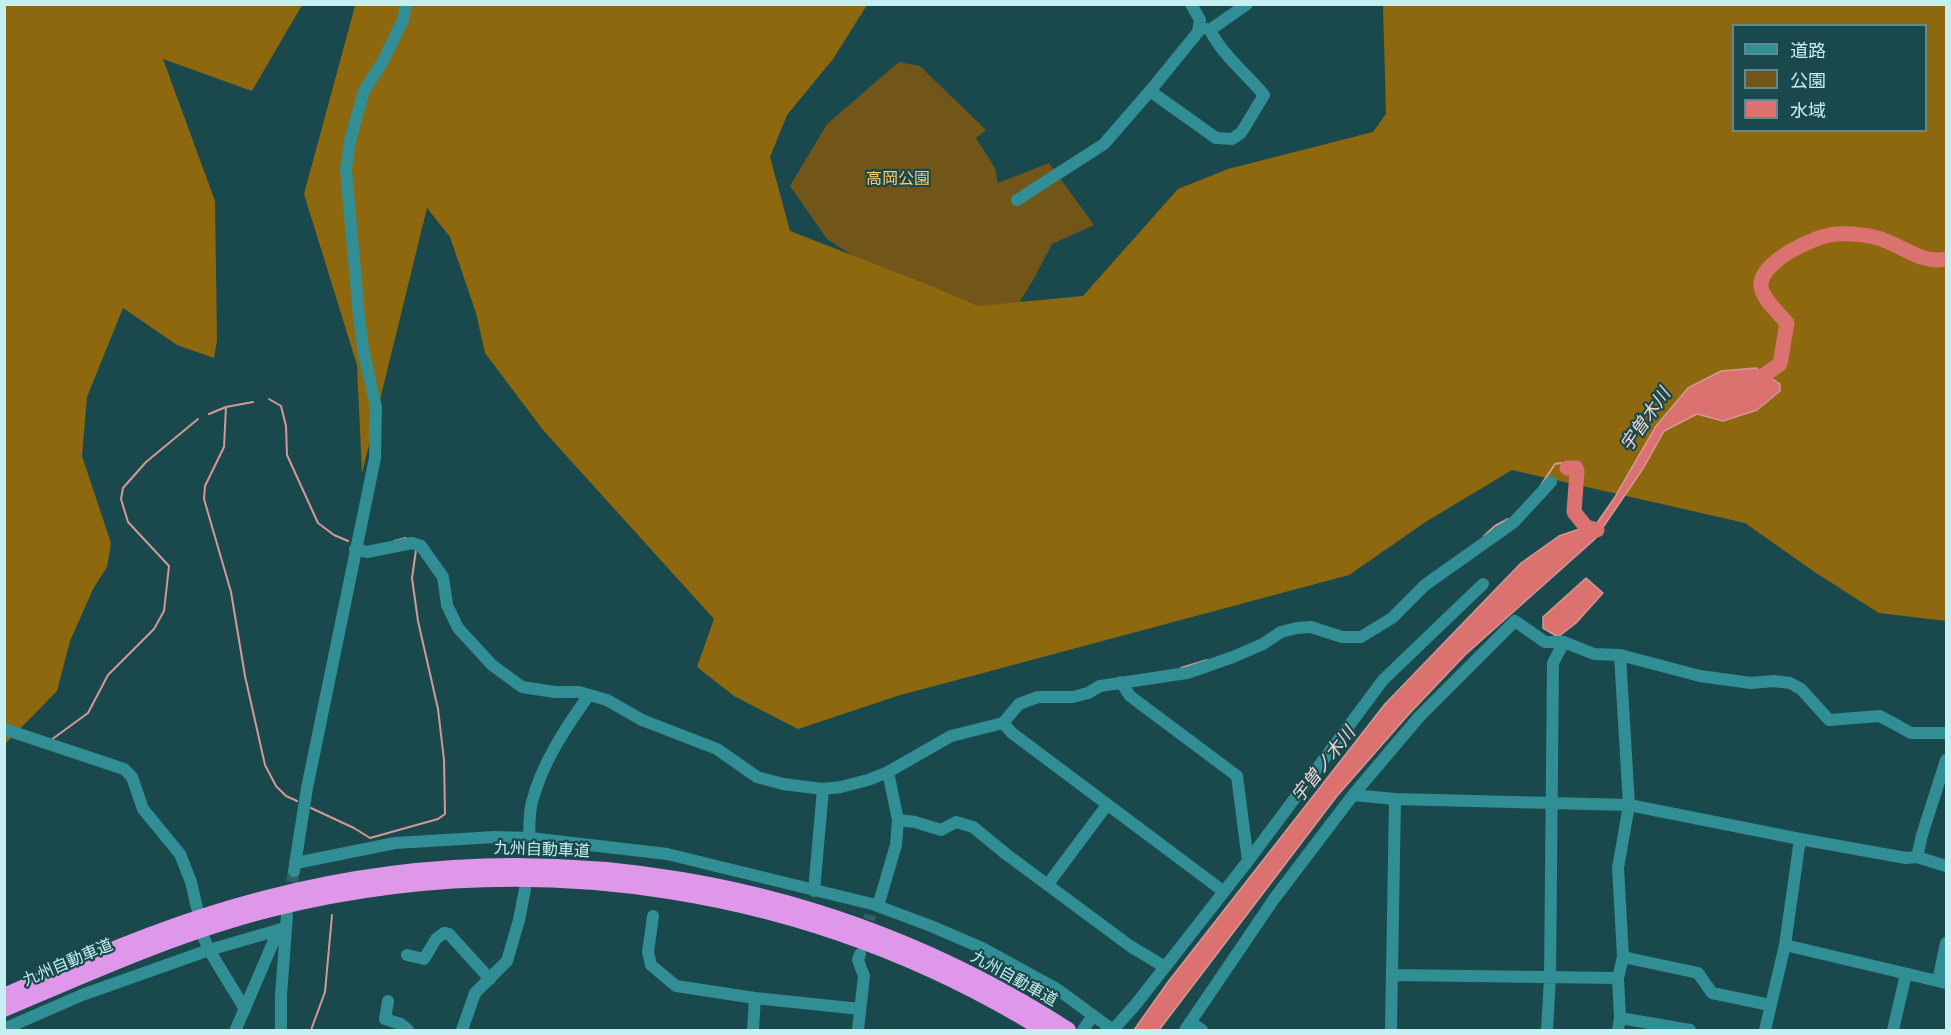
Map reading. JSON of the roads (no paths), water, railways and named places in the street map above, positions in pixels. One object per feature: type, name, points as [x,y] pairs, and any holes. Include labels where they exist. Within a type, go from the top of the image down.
[{"type":"highway","name":"九州自動車道","points":[[4,996],[147,936],[209,914],[320,885],[392,873],[459,867],[538,866],[607,870],[673,878],[799,906],[861,926],[917,948],[974,976],[1068,1030]]},
{"type":"highway","name":"九州自動車道","points":[[4,1009],[151,948],[268,909],[393,885],[459,880],[537,879],[606,883],[671,891],[732,902],[795,918],[912,960],[969,987],[1044,1030]]},
{"type":"street","points":[[405,4],[403,20],[383,61],[364,91],[350,141],[346,169],[346,194],[363,349],[376,407],[375,458],[307,788],[295,867],[395,843],[495,837],[529,843],[668,854],[873,908],[982,948],[1057,989],[1113,1030],[1248,861],[1383,680],[1483,584]]},
{"type":"street","points":[[1150,91],[1216,138],[1232,139],[1241,133],[1264,95],[1250,78],[1227,57],[1205,28],[1191,4]]},
{"type":"street","points":[[1017,200],[1104,144],[1198,32],[1247,4]]},
{"type":"street","points":[[355,549],[367,552],[416,545],[443,577],[447,605],[458,628],[492,664],[522,687],[555,692],[579,692],[607,700],[642,720],[717,749],[757,777],[783,784],[824,789],[868,780],[888,772],[951,736],[1003,723],[1019,704],[1038,697],[1073,697],[1088,693],[1100,686],[1187,673],[1233,657],[1263,644],[1281,632],[1297,628],[1311,627],[1342,637],[1361,637],[1404,608],[1425,585],[1514,522],[1551,482]]},
{"type":"street","points":[[1202,1030],[1188,1026],[1274,899],[1353,795],[1419,717],[1515,621],[1545,642],[1564,642],[1594,654],[1620,655],[1700,676],[1751,683],[1774,681],[1790,683],[1801,689],[1829,720],[1880,716],[1911,733],[1947,733]]},
{"type":"street","points":[[1547,1030],[1550,978],[1553,663],[1564,642]]},
{"type":"street","points":[[1620,655],[1629,805],[1618,868],[1623,957],[1618,978],[1619,1024],[1690,1030]]},
{"type":"street","points":[[1120,682],[1130,696],[1237,776],[1248,861]]},
{"type":"street","points":[[529,843],[531,804],[541,774],[568,725],[589,696]]},
{"type":"street","points":[[1003,723],[1012,733],[1223,891]]},
{"type":"street","points":[[4,729],[124,769],[132,777],[143,809],[180,854],[191,882],[196,908]]},
{"type":"street","points":[[1917,857],[1922,834],[1947,760]]},
{"type":"street","points":[[873,908],[896,845],[898,820],[888,772]]},
{"type":"street","points":[[814,891],[824,789]]},
{"type":"street","points":[[1353,795],[1395,800],[1629,805],[1800,839],[1906,858],[1917,857],[1947,866]]},
{"type":"street","points":[[1391,1030],[1395,800]]},
{"type":"street","points":[[1048,884],[1107,805]]},
{"type":"street","points":[[898,820],[915,822],[941,830],[956,822],[973,827],[1130,946],[1165,967]]},
{"type":"street","points":[[1765,1030],[1785,945],[1800,839]]},
{"type":"street","points":[[462,1030],[475,993],[507,961],[525,889]]},
{"type":"street","points":[[653,916],[648,952],[651,965],[676,986],[755,998],[860,1009]]},
{"type":"street","points":[[4,1029],[82,995],[283,924]]},
{"type":"street","points":[[236,1030],[283,924]]},
{"type":"street","points":[[281,1030],[283,924]]},
{"type":"street","points":[[407,955],[424,959],[436,939],[444,933],[449,934],[490,979]]},
{"type":"street","points":[[203,936],[209,950],[246,1009]]},
{"type":"street","points":[[1785,945],[1942,982],[1947,943]]},
{"type":"street","points":[[858,1030],[864,976],[858,960],[860,954]]},
{"type":"street","points":[[1623,957],[1698,973],[1712,993],[1770,1005]]},
{"type":"street","points":[[1893,1030],[1906,974]]},
{"type":"street","points":[[1392,975],[1618,978]]},
{"type":"street","points":[[753,1030],[755,998]]},
{"type":"street","points":[[388,1001],[385,1019],[401,1024],[408,1030]]},
{"type":"street","points":[[1083,1030],[1093,1015]]},
{"type":"water","points":[[1756,368],[1780,384],[1780,391],[1757,410],[1723,421],[1697,414],[1664,431],[1644,467],[1595,539],[1465,655],[1409,714],[1337,796],[1159,1030],[1134,1030],[1168,982],[1385,704],[1521,563],[1559,536],[1597,523],[1615,497],[1656,426],[1688,388],[1721,371]]},
{"type":"water","points":[[1586,578],[1603,593],[1576,623],[1558,637],[1543,628],[1543,617]]},
{"type":"waterway","name":"宇曽木川","points":[[1747,378],[1760,378],[1780,364],[1787,323],[1768,301],[1761,286],[1763,277],[1769,268],[1790,251],[1816,239],[1836,234],[1848,234],[1881,239],[1923,258],[1946,259]]},
{"type":"waterway","points":[[269,399],[281,406],[286,426],[287,455],[318,523],[334,535],[348,541]]},
{"type":"waterway","points":[[209,414],[226,407],[253,402]]},
{"type":"waterway","points":[[226,407],[224,447],[205,486],[204,499],[231,592],[245,676],[265,765],[276,786],[286,796],[297,801]]},
{"type":"waterway","points":[[51,740],[88,713],[108,675],[154,629],[164,611],[169,566],[128,522],[121,499],[123,488],[146,462],[198,419]]},
{"type":"waterway","points":[[1541,485],[1555,464],[1561,463],[1567,468]]},
{"type":"waterway","name":"宇曽ノ木川","points":[[1567,468],[1576,468],[1577,471],[1574,512],[1586,527],[1597,530]]},
{"type":"waterway","points":[[1484,536],[1495,526],[1508,519]]},
{"type":"waterway","points":[[394,541],[406,538]]},
{"type":"waterway","points":[[311,808],[370,838],[438,819],[445,814],[444,760],[438,709],[418,621],[412,578],[416,550]]},
{"type":"waterway","points":[[1181,668],[1207,660]]},
{"type":"waterway","points":[[311,1030],[325,992],[332,915]]},
{"type":"tunnel","points":[[289,900],[294,871]]},
{"type":"tunnel","points":[[864,937],[870,915]]},
{"type":"park label","name":"高岡公園","points":[[898,179]]}]
